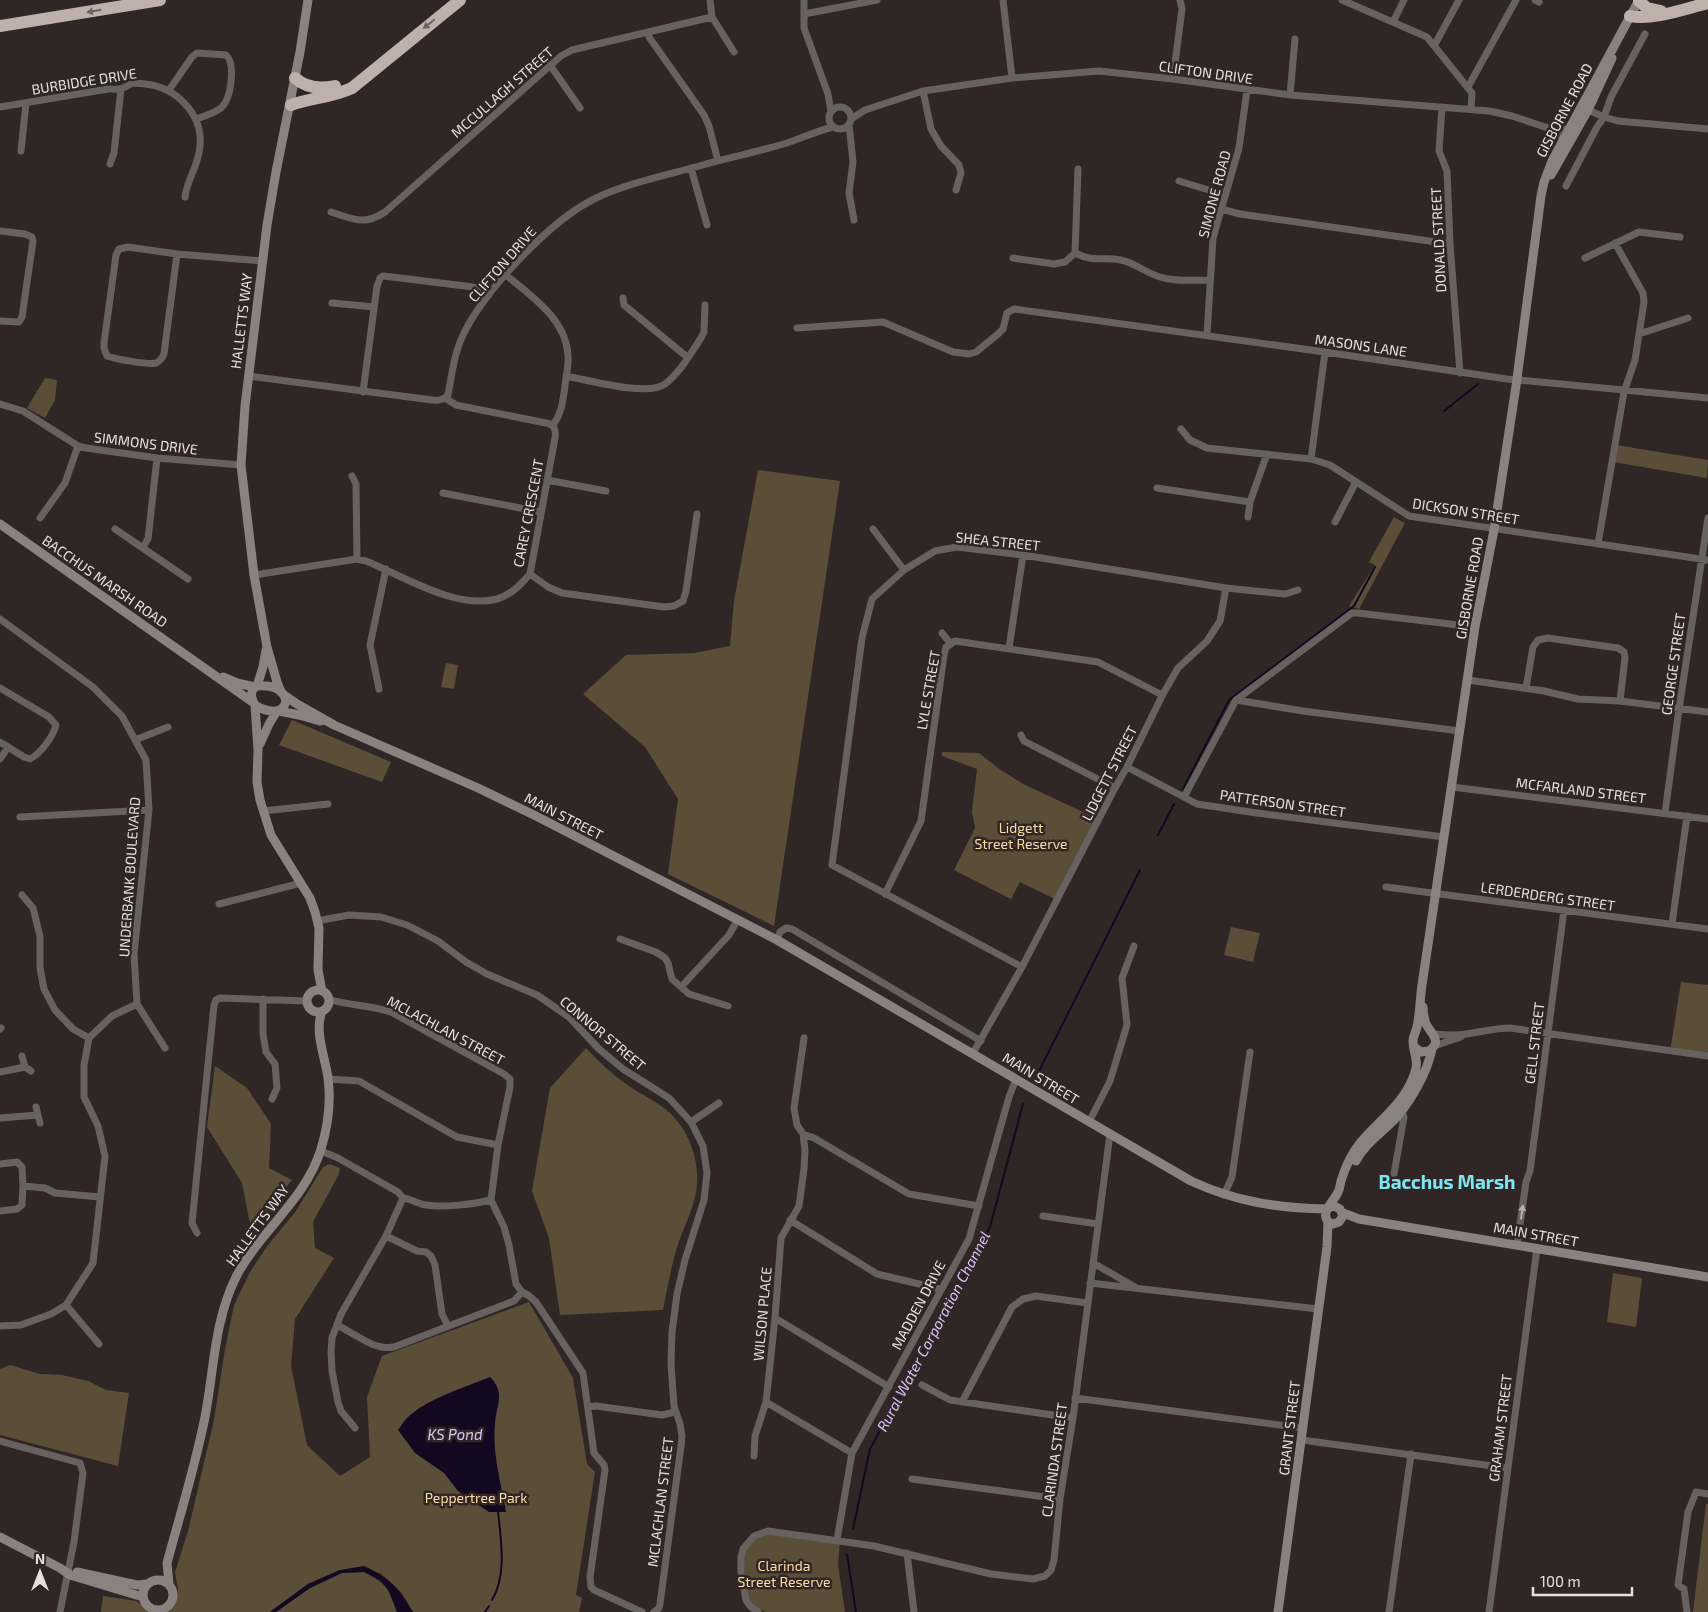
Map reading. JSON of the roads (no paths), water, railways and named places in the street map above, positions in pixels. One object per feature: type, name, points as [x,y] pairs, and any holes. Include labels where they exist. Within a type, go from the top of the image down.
[{"type":"highway","points":[[0,26],[160,0]]},
{"type":"highway","points":[[291,105],[308,99],[344,92],[352,88],[460,0]]},
{"type":"highway","points":[[1639,0],[1652,10],[1674,11]]},
{"type":"highway","points":[[1630,16],[1640,18],[1708,3]]},
{"type":"highway","points":[[295,78],[301,83],[319,88],[340,85],[400,49]]},
{"type":"main road","name":"HALLETTS WAY","points":[[283,693],[277,682],[267,647],[254,575],[241,465],[248,376],[262,261],[276,172],[291,105],[308,0]]},
{"type":"main road","name":"GISBORNE ROAD","points":[[1416,1032],[1475,627],[1494,530],[1517,380],[1541,196],[1567,141],[1609,68],[1619,39],[1639,0]]},
{"type":"main road","name":"BACCHUS MARSH ROAD","points":[[0,524],[195,660],[254,704]]},
{"type":"main road","name":"HALLETTS WAY","points":[[256,686],[267,647]]},
{"type":"main road","name":"BACCHUS MARSH ROAD","points":[[195,660],[229,680],[256,686]]},
{"type":"main road","points":[[258,750],[266,729],[278,711],[286,704],[283,693],[271,686],[256,686],[252,694],[258,750],[258,782],[263,811],[271,835],[310,898],[319,928],[318,991],[322,1010],[309,1008],[306,1001],[309,994],[318,991]]},
{"type":"main road","name":"MAIN STREET","points":[[283,693],[297,704],[334,724],[534,815],[778,940],[1173,1172],[1210,1190],[1252,1202],[1303,1209],[1328,1208]]},
{"type":"main road","points":[[254,704],[269,711],[278,711]]},
{"type":"main road","name":"MAIN STREET","points":[[278,711],[334,724]]},
{"type":"main road","name":"GISBORNE ROAD","points":[[1422,984],[1424,1016],[1432,1033]]},
{"type":"main road","name":"HALLETTS WAY","points":[[152,1582],[166,1563],[201,1438],[209,1398],[216,1339],[223,1311],[236,1278],[263,1236],[294,1198],[310,1174],[321,1150],[327,1129],[329,1106],[328,1079],[319,1031],[322,1010]]},
{"type":"main road","points":[[1423,1029],[1432,1033],[1436,1042],[1429,1061],[1410,1099],[1397,1116],[1369,1143],[1358,1157],[1346,1181],[1341,1217],[1333,1224],[1327,1221],[1325,1212],[1338,1193],[1345,1171],[1359,1145],[1394,1109],[1411,1083],[1417,1064],[1413,1039],[1416,1032],[1423,1029]]},
{"type":"main road","points":[[1414,1047],[1421,1052],[1429,1051],[1433,1047]]},
{"type":"main road","points":[[1328,1208],[1338,1207],[1341,1217]]},
{"type":"main road","name":"MAIN STREET","points":[[1303,1209],[1327,1221]]},
{"type":"main road","name":"MAIN STREET","points":[[1341,1217],[1359,1218],[1708,1277]]},
{"type":"main road","name":"GRANT STREET","points":[[1327,1248],[1341,1217]]},
{"type":"main road","name":"GRANT STREET","points":[[1278,1612],[1327,1248],[1327,1221]]},
{"type":"main road","points":[[0,1537],[66,1570],[137,1585],[161,1580],[169,1584],[174,1592],[174,1597],[170,1605],[161,1611],[70,1575],[66,1570]]},
{"type":"main road","name":"HALLETTS WAY","points":[[166,1563],[169,1584]]},
{"type":"main road","points":[[147,1605],[143,1592],[152,1582]]},
{"type":"street","points":[[710,0],[712,17],[734,52]]},
{"type":"street","points":[[804,0],[804,28],[828,94],[830,115],[836,128],[850,144]]},
{"type":"street","points":[[804,14],[877,0]]},
{"type":"street","points":[[1003,0],[1012,78]]},
{"type":"street","points":[[1173,79],[1182,8],[1180,0]]},
{"type":"street","points":[[1393,22],[1404,0]]},
{"type":"street","points":[[1434,46],[1458,0]]},
{"type":"street","points":[[1468,87],[1516,0]]},
{"type":"street","points":[[1347,1],[1427,36],[1472,93],[1471,109]]},
{"type":"street","name":"MCCULLAGH STREET","points":[[331,212],[366,221],[376,218],[385,212],[550,65],[572,50],[712,17]]},
{"type":"street","points":[[648,32],[649,37],[704,115],[709,126],[718,161]]},
{"type":"street","points":[[1566,186],[1604,117],[1611,97],[1645,34]]},
{"type":"street","points":[[1290,96],[1295,39]]},
{"type":"street","points":[[185,197],[186,185],[195,169],[200,146],[196,119],[177,96],[169,90],[192,57],[197,53],[226,55],[231,59],[232,66],[227,100],[221,108],[196,119]]},
{"type":"street","points":[[550,65],[580,108]]},
{"type":"street","name":"CLIFTON DRIVE","points":[[844,109],[865,110],[923,92],[1012,78],[1099,71],[1173,79],[1290,96],[1489,110],[1545,127]]},
{"type":"street","name":"BURBIDGE DRIVE","points":[[0,107],[108,89],[121,89],[133,83],[156,85],[169,90]]},
{"type":"street","points":[[110,164],[114,153],[121,89]]},
{"type":"street","name":"SIMONE ROAD","points":[[1207,335],[1213,238],[1239,148],[1247,90]]},
{"type":"street","points":[[923,92],[931,129],[941,146],[959,165],[961,173],[956,190]]},
{"type":"street","points":[[828,94],[844,109],[850,122],[850,144],[853,162],[849,193],[854,220]]},
{"type":"street","points":[[20,151],[26,103]]},
{"type":"street","name":"DONALD STREET","points":[[1442,107],[1439,152],[1446,171],[1460,372]]},
{"type":"street","points":[[830,115],[835,108],[844,109]]},
{"type":"street","points":[[1585,108],[1618,121],[1708,129]]},
{"type":"street","name":"CLIFTON DRIVE","points":[[850,122],[865,110]]},
{"type":"street","name":"CLIFTON DRIVE","points":[[817,131],[830,115]]},
{"type":"street","points":[[836,128],[844,128],[850,122]]},
{"type":"street","points":[[1545,127],[1572,132]]},
{"type":"street","points":[[1545,127],[1567,141]]},
{"type":"street","name":"CLIFTON DRIVE","points":[[445,398],[448,393],[454,357],[463,334],[506,275],[534,244],[564,217],[594,199],[630,185],[786,143],[817,131],[836,128]]},
{"type":"street","points":[[691,168],[706,225]]},
{"type":"street","points":[[1013,258],[1054,264],[1065,262],[1075,253],[1078,169]]},
{"type":"street","points":[[1179,181],[1225,195]]},
{"type":"street","points":[[1221,209],[1240,214],[1450,244]]},
{"type":"street","points":[[0,231],[25,234],[32,237],[33,241],[22,317],[19,322],[0,321]]},
{"type":"street","points":[[1585,258],[1639,232],[1680,237]]},
{"type":"street","points":[[1598,544],[1624,392],[1635,360],[1644,302],[1643,293],[1616,243]]},
{"type":"street","points":[[177,254],[164,354],[160,361],[151,363],[107,356],[104,343],[117,252],[122,247],[262,261]]},
{"type":"street","points":[[1075,253],[1087,259],[1120,260],[1159,277],[1176,280],[1210,280]]},
{"type":"street","points":[[248,376],[438,401],[445,398],[456,406],[546,422],[553,426],[561,412],[566,376],[568,353],[562,332],[534,298],[506,275]]},
{"type":"street","points":[[363,392],[378,280],[383,276],[472,287],[489,296]]},
{"type":"street","points":[[622,298],[624,305],[687,358]]},
{"type":"street","points":[[332,303],[374,307]]},
{"type":"street","points":[[566,376],[645,390],[657,388],[672,378],[701,338],[704,332],[705,305]]},
{"type":"street","name":"MASONS LANE","points":[[797,328],[883,322],[953,352],[970,354],[976,352],[1003,329],[1007,313],[1011,310],[1022,310],[1517,380],[1624,392],[1708,398]]},
{"type":"street","points":[[1639,334],[1688,318]]},
{"type":"street","points":[[1311,459],[1325,352]]},
{"type":"street","name":"SIMMONS DRIVE","points":[[0,404],[23,411],[78,446],[157,458],[241,465]]},
{"type":"street","name":"CAREY CRESCENT","points":[[357,558],[443,594],[476,602],[498,599],[516,590],[530,574],[556,432],[553,426]]},
{"type":"street","name":"DICKSON STREET","points":[[1181,429],[1190,440],[1207,448],[1311,459],[1330,465],[1409,516],[1705,560]]},
{"type":"street","points":[[40,518],[66,483],[78,446]]},
{"type":"street","points":[[1248,517],[1250,502],[1267,454]]},
{"type":"street","points":[[143,547],[148,539],[157,458]]},
{"type":"street","points":[[254,575],[357,558],[356,484],[352,476]]},
{"type":"street","points":[[547,480],[606,491]]},
{"type":"street","points":[[1336,522],[1356,482]]},
{"type":"street","points":[[1156,488],[1250,502]]},
{"type":"street","points":[[443,494],[541,512]]},
{"type":"street","points":[[530,574],[548,587],[562,593],[664,607],[674,606],[683,601],[686,591],[696,514]]},
{"type":"street","name":"GEORGE STREET","points":[[1665,813],[1679,709],[1705,560],[1708,518]]},
{"type":"street","points":[[115,529],[188,579]]},
{"type":"street","points":[[873,529],[904,570]]},
{"type":"street","name":"SHEA STREET","points":[[885,894],[832,865],[862,638],[872,599],[904,570],[935,550],[956,547],[1226,588],[1285,594],[1298,590]]},
{"type":"street","points":[[1008,648],[1023,556]]},
{"type":"street","points":[[379,689],[370,645],[386,569]]},
{"type":"street","name":"LIDGETT STREET","points":[[973,1053],[1022,967],[1178,668],[1207,641],[1220,621],[1226,588]]},
{"type":"street","points":[[1184,797],[1236,700],[1352,613],[1358,612],[1475,627]]},
{"type":"street","name":"UNDERBANK BOULEVARD","points":[[0,620],[94,687],[122,716],[146,760],[149,810],[134,954],[137,1004]]},
{"type":"street","points":[[942,633],[951,644]]},
{"type":"street","points":[[1526,688],[1533,647],[1538,640],[1548,638],[1618,648],[1624,652],[1620,701]]},
{"type":"street","name":"LYLE STREET","points":[[885,894],[921,821],[946,647],[955,641],[1098,662],[1162,696]]},
{"type":"street","points":[[1468,680],[1544,691],[1578,699],[1620,701],[1708,712]]},
{"type":"street","points":[[0,688],[56,725],[48,740],[35,756],[30,759],[0,742]]},
{"type":"street","points":[[1236,700],[1303,711],[1460,731]]},
{"type":"street","points":[[136,740],[168,727]]},
{"type":"street","points":[[1021,735],[1024,741],[1114,788]]},
{"type":"street","points":[[0,759],[8,747]]},
{"type":"street","name":"PATTERSON STREET","points":[[1127,767],[1197,804],[1444,837]]},
{"type":"street","name":"MCFARLAND STREET","points":[[1452,786],[1708,819]]},
{"type":"street","points":[[263,811],[328,804]]},
{"type":"street","points":[[20,817],[149,810]]},
{"type":"street","points":[[1672,924],[1687,816]]},
{"type":"street","points":[[219,904],[301,883]]},
{"type":"street","name":"LERDERDERG STREET","points":[[1386,887],[1708,929]]},
{"type":"street","points":[[885,894],[1022,967]]},
{"type":"street","points":[[22,895],[33,908],[40,936],[40,968],[44,989],[55,1010],[73,1029],[90,1038]]},
{"type":"street","name":"GELL STREET","points":[[1517,1245],[1528,1179],[1564,910]]},
{"type":"street","name":"CONNOR STREET","points":[[317,921],[349,915],[381,917],[407,925],[438,941],[466,962],[487,974],[537,995],[569,1017],[600,1049],[623,1069],[670,1098],[690,1122],[703,1146],[707,1173],[704,1200],[685,1260],[677,1294],[672,1332],[671,1364]]},
{"type":"street","points":[[680,987],[729,935],[738,919]]},
{"type":"street","points":[[778,940],[780,932],[786,928],[792,929],[981,1041]]},
{"type":"street","points":[[620,939],[656,952],[665,958],[672,979],[688,994],[728,1006]]},
{"type":"street","points":[[1089,1122],[1110,1081],[1127,1025],[1122,978],[1134,946]]},
{"type":"street","points":[[197,1233],[192,1223],[216,1000],[220,998],[306,1001]]},
{"type":"street","points":[[263,999],[264,1043],[266,1052],[275,1064],[276,1088],[272,1099]]},
{"type":"street","name":"MCLACHLAN STREET","points":[[322,1010],[339,1003],[376,1007],[391,1012],[510,1079],[491,1200]]},
{"type":"street","points":[[0,1326],[21,1325],[51,1314],[66,1305],[93,1264],[105,1156],[98,1126],[84,1097],[84,1065],[90,1038],[112,1016],[137,1004],[165,1048]]},
{"type":"street","points":[[1432,1033],[1451,1036],[1497,1028],[1510,1028],[1708,1056]]},
{"type":"street","points":[[1433,1047],[1450,1042],[1466,1034]]},
{"type":"street","name":"WILSON PLACE","points":[[754,1456],[755,1436],[766,1402],[781,1238],[799,1206],[805,1150],[803,1134],[796,1124],[794,1108],[804,1038]]},
{"type":"street","points":[[1224,1195],[1232,1177],[1250,1052]]},
{"type":"street","points":[[0,1072],[28,1069],[22,1056]]},
{"type":"street","points":[[328,1079],[359,1081],[457,1137],[498,1146]]},
{"type":"street","name":"MADDEN DRIVE","points":[[837,1540],[852,1453],[969,1239],[1006,1106],[1016,1079]]},
{"type":"street","points":[[690,1122],[719,1103]]},
{"type":"street","points":[[36,1107],[40,1123]]},
{"type":"street","points":[[1394,1174],[1404,1117],[1401,1110]]},
{"type":"street","points":[[0,1118],[38,1115]]},
{"type":"street","points":[[803,1134],[814,1138],[909,1194],[979,1206]]},
{"type":"street","name":"CLARINDA STREET","points":[[758,1612],[746,1600],[741,1572],[743,1549],[754,1536],[768,1531],[907,1552],[991,1574],[1039,1579],[1051,1570],[1054,1560],[1060,1499],[1073,1418],[1110,1134]]},
{"type":"street","points":[[321,1150],[398,1192],[403,1198]]},
{"type":"street","points":[[0,1164],[17,1162],[22,1167],[23,1186],[22,1205],[17,1209],[0,1211]]},
{"type":"street","points":[[23,1186],[45,1188],[55,1193],[100,1197]]},
{"type":"street","points":[[403,1198],[409,1198],[426,1205],[440,1206],[491,1200],[504,1227],[516,1284],[522,1292],[536,1302],[583,1373],[594,1453],[604,1465],[605,1470],[590,1577],[591,1587],[642,1612]]},
{"type":"street","points":[[354,1428],[340,1411],[332,1371],[332,1338],[341,1314],[386,1236],[403,1198]]},
{"type":"street","points":[[1043,1216],[1098,1224]]},
{"type":"street","points":[[790,1220],[877,1274],[940,1289]]},
{"type":"street","points":[[386,1236],[416,1251],[426,1252],[432,1256],[442,1314],[448,1326]]},
{"type":"street","name":"GRAHAM STREET","points":[[1489,1612],[1536,1248]]},
{"type":"street","points":[[1093,1263],[1140,1290]]},
{"type":"street","points":[[1090,1283],[1318,1310]]},
{"type":"street","points":[[337,1325],[384,1349],[394,1347],[514,1301],[522,1292]]},
{"type":"street","points":[[962,1402],[1012,1307],[1023,1298],[1036,1296],[1087,1303]]},
{"type":"street","points":[[66,1305],[100,1344]]},
{"type":"street","points":[[775,1318],[889,1387]]},
{"type":"street","name":"MCLACHLAN STREET","points":[[654,1612],[660,1604],[682,1436],[675,1412],[671,1364]]},
{"type":"street","points":[[922,1385],[950,1400],[1073,1418]]},
{"type":"street","points":[[1075,1398],[1303,1428]]},
{"type":"street","points":[[766,1402],[852,1453]]},
{"type":"street","points":[[588,1407],[596,1406],[662,1415],[675,1412]]},
{"type":"street","points":[[0,1440],[80,1463],[83,1474],[74,1542],[66,1570],[60,1612]]},
{"type":"street","points":[[1302,1440],[1507,1468]]},
{"type":"street","points":[[1389,1612],[1411,1454]]},
{"type":"street","points":[[912,1479],[1060,1499]]},
{"type":"street","points":[[1687,1612],[1684,1589],[1678,1585],[1688,1512],[1696,1492],[1708,1494]]},
{"type":"street","points":[[907,1552],[914,1612]]},
{"type":"water","name":"KS Pond","points":[[490,1377],[498,1388],[499,1394],[494,1435],[506,1512],[489,1512],[458,1491],[444,1473],[415,1453],[398,1430],[407,1418],[425,1405]]},
{"type":"water","points":[[364,1566],[381,1575],[393,1585],[413,1612],[397,1612],[388,1589],[380,1580],[364,1572],[342,1573],[310,1588],[276,1612],[270,1612],[308,1584],[340,1570]]},
{"type":"waterway","name":"Rural Water Corporation Channel","points":[[1444,411],[1478,384]]},
{"type":"waterway","name":"Rural Water Corporation Channel","points":[[1183,789],[1229,700],[1354,606],[1375,567]]},
{"type":"waterway","name":"Rural Water Corporation Channel","points":[[1158,835],[1174,804]]},
{"type":"waterway","name":"Rural Water Corporation Channel","points":[[1035,1079],[1140,870]]},
{"type":"waterway","name":"Rural Water Corporation Channel","points":[[853,1529],[870,1449],[990,1227],[1023,1104]]},
{"type":"waterway","points":[[492,1600],[500,1580],[502,1557],[498,1512]]},
{"type":"waterway","name":"Rural Water Corporation Channel","points":[[847,1554],[856,1612]]},
{"type":"waterway","points":[[485,1612],[489,1606]]},
{"type":"district","name":"Bacchus Marsh","points":[[1447,1181]]},
{"type":"park label","name":"Lidgett Street Reserve","points":[[1021,836]]},
{"type":"park label","name":"Peppertree Park","points":[[476,1497]]},
{"type":"park label","name":"Clarinda Street Reserve","points":[[784,1574]]}]
